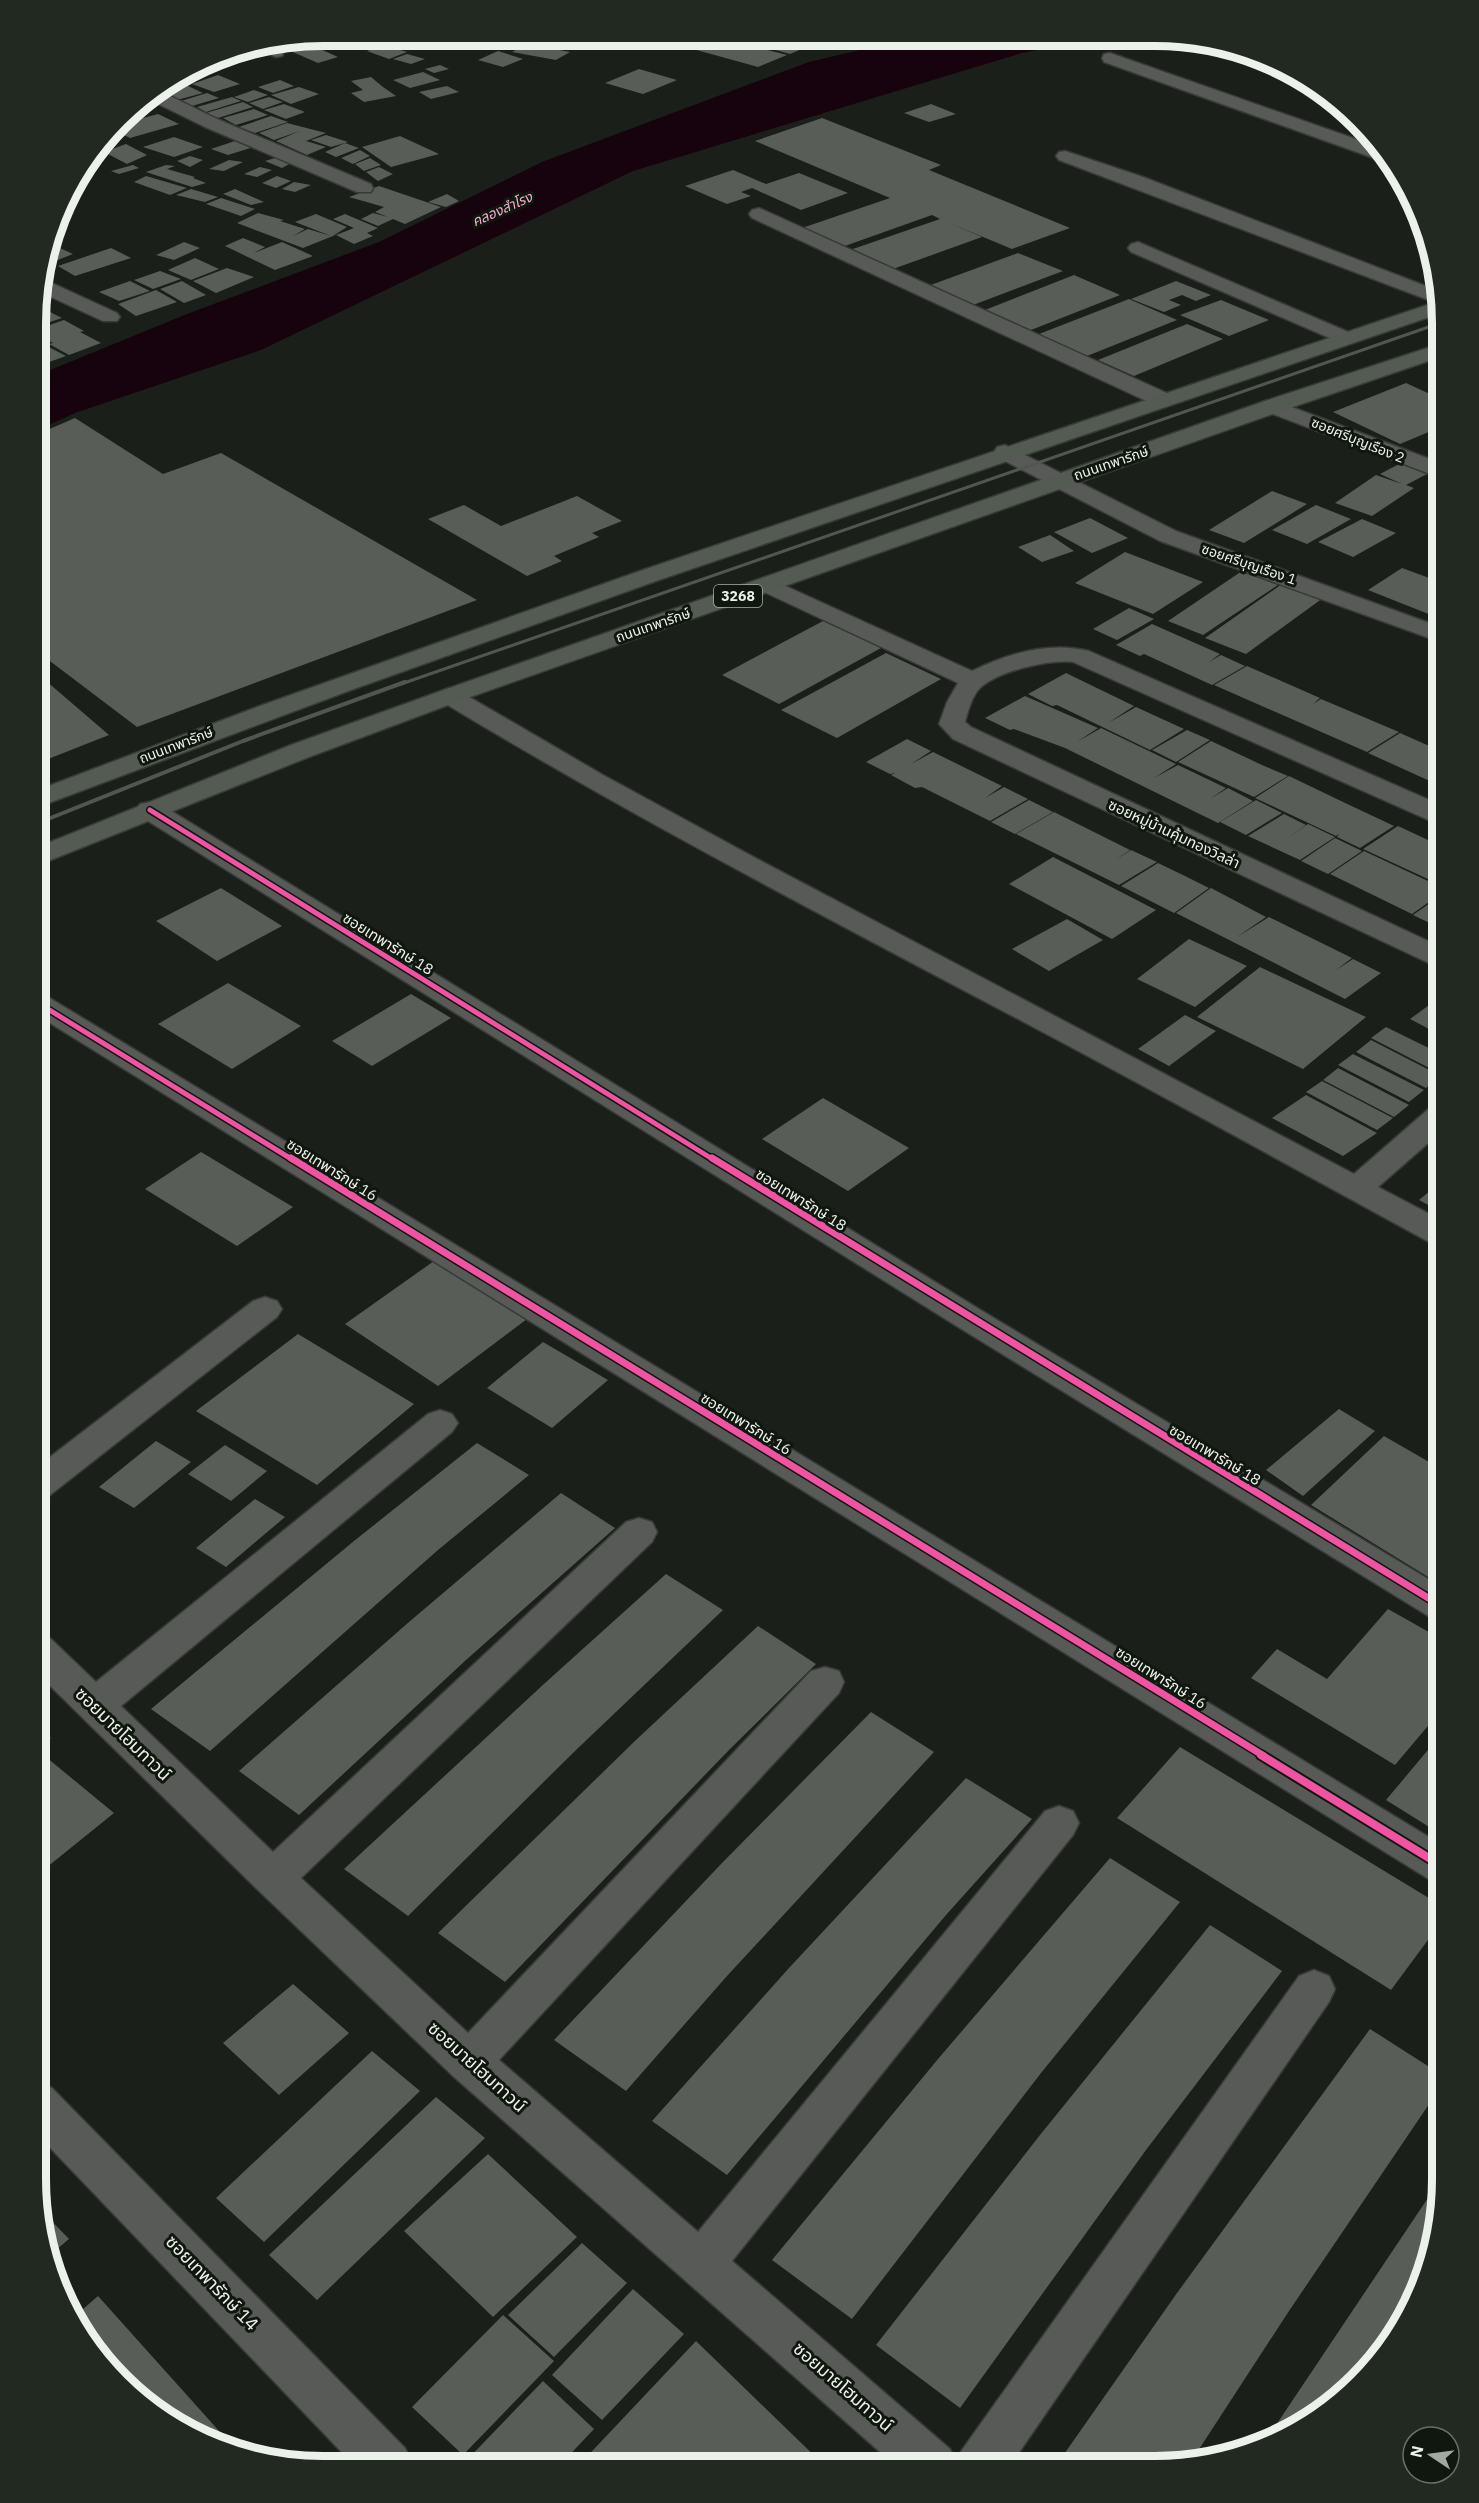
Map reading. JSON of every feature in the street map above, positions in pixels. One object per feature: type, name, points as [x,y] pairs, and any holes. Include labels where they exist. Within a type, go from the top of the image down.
[{"type":"main road","name":"ถนนเทพารักษ์","points":[[46,796],[297,699],[1005,452],[1432,310]]},
{"type":"main road","name":"ถนนเทพารักษ์","points":[[46,854],[300,751],[450,696],[1061,480],[1432,353]]},
{"type":"street","points":[[1110,58],[1371,150]]},
{"type":"street","points":[[162,99],[211,123],[364,188]]},
{"type":"street","points":[[1065,156],[1137,181],[1431,295]]},
{"type":"street","points":[[759,214],[1161,399]]},
{"type":"street","points":[[1138,248],[1346,338]]},
{"type":"street","points":[[49,289],[110,317]]},
{"type":"street","name":"ซอยศรีบุญเรือง 2","points":[[1273,406],[1432,468]]},
{"type":"street","name":"ซอยศรีบุญเรือง 1","points":[[1005,452],[1168,536],[1432,632]]},
{"type":"street","points":[[795,575],[984,676]]},
{"type":"street","points":[[768,585],[984,676],[1049,653],[1080,656],[1432,811]]},
{"type":"street","name":"ซอยหมู่บ้านคุ้มทองวิลล่า","points":[[984,676],[953,713],[952,724],[962,733],[1432,952]]},
{"type":"street","points":[[450,696],[529,744],[757,871],[1036,1017],[1432,1229]]},
{"type":"street","name":"ซอยเทพารักษ์ 18","points":[[150,810],[957,1311],[1432,1600]]},
{"type":"street","name":"ซอยเทพารักษ์ 16","points":[[46,1008],[1432,1860]]},
{"type":"street","points":[[1356,1189],[1432,1123]]},
{"type":"street","points":[[46,1479],[265,1309]]},
{"type":"street","points":[[94,1706],[440,1423]]},
{"type":"street","points":[[273,1878],[639,1532]]},
{"type":"street","name":"ซอยมายโฮมทาวน์","points":[[46,1659],[273,1878],[469,2062],[922,2456]]},
{"type":"street","points":[[469,2062],[825,1682]]},
{"type":"street","points":[[702,2263],[1059,1823]]},
{"type":"street","points":[[986,2456],[1314,1989]]},
{"type":"street","name":"ซอยเทพารักษ์ 14","points":[[46,2112],[379,2456]]},
{"type":"water","name":"คลองสำโรง","points":[[877,46],[1056,46],[1022,53],[633,171],[261,350],[75,413],[46,426],[46,372],[187,314],[379,242],[542,162],[809,62]]},
{"type":"building","points":[[388,46],[407,52],[389,59],[367,51]]},
{"type":"building","points":[[523,46],[538,46],[570,52],[556,60],[512,52]]},
{"type":"building","points":[[701,46],[753,46],[787,55],[758,67],[693,49]]},
{"type":"building","points":[[761,46],[809,46],[790,54]]},
{"type":"building","points":[[315,47],[338,57],[318,63],[288,50]]},
{"type":"building","points":[[498,51],[523,59],[503,67],[478,60]]},
{"type":"building","points":[[407,54],[425,59],[411,64],[393,59]]},
{"type":"building","points":[[266,55],[221,68],[252,56]]},
{"type":"building","points":[[440,65],[449,69],[434,73],[425,69]]},
{"type":"building","points":[[639,69],[677,80],[643,94],[605,83]]},
{"type":"building","points":[[423,72],[440,80],[410,88],[393,80]]},
{"type":"building","points":[[218,75],[240,84],[214,92],[192,84]]},
{"type":"building","points":[[371,77],[396,96],[364,102],[351,93],[363,90],[351,81]]},
{"type":"building","points":[[280,80],[294,86],[273,93],[258,87]]},
{"type":"building","points":[[186,85],[203,93],[177,100],[167,95]]},
{"type":"building","points":[[447,86],[459,92],[431,99],[419,92]]},
{"type":"building","points":[[299,87],[319,94],[291,104],[271,95]]},
{"type":"building","points":[[254,90],[268,95],[248,102],[234,97]]},
{"type":"building","points":[[207,93],[219,98],[192,106],[181,101]]},
{"type":"building","points":[[232,97],[241,101],[206,112],[197,107]]},
{"type":"building","points":[[269,97],[283,102],[263,109],[249,103]]},
{"type":"building","points":[[243,102],[253,107],[218,118],[206,113]]},
{"type":"building","points":[[284,104],[305,112],[286,119],[264,110]]},
{"type":"building","points":[[931,104],[956,114],[929,122],[904,113]]},
{"type":"building","points":[[254,109],[268,115],[236,125],[223,118]]},
{"type":"building","points":[[158,114],[179,124],[130,138],[122,134],[136,120]]},
{"type":"building","points":[[271,116],[288,122],[255,133],[239,127]]},
{"type":"building","points":[[822,118],[941,165],[929,170],[1070,228],[1012,249],[947,222],[982,237],[893,269],[850,250],[940,219],[932,215],[842,247],[802,228],[890,198],[755,141]]},
{"type":"building","points":[[287,123],[326,133],[306,141],[326,147],[307,155],[276,141],[300,131],[274,140],[259,133]]},
{"type":"building","points":[[326,135],[348,142],[331,147],[311,140]]},
{"type":"building","points":[[400,136],[439,154],[391,167],[362,147]]},
{"type":"building","points":[[174,137],[203,147],[174,157],[143,147]]},
{"type":"building","points":[[241,139],[257,146],[228,155],[211,149]]},
{"type":"building","points":[[345,143],[359,148],[336,157],[325,152]]},
{"type":"building","points":[[126,144],[147,155],[127,164],[106,153]]},
{"type":"building","points":[[360,150],[370,156],[353,164],[341,158]]},
{"type":"building","points":[[190,156],[203,160],[190,167],[177,161]]},
{"type":"building","points":[[282,156],[293,162],[282,168],[265,161]]},
{"type":"building","points":[[370,158],[381,165],[364,171],[355,164]]},
{"type":"building","points":[[229,160],[243,162],[224,171],[209,169]]},
{"type":"building","points":[[133,165],[139,168],[119,174],[111,171]]},
{"type":"building","points":[[166,165],[175,166],[167,169],[195,177],[193,178],[206,183],[192,187],[146,172]]},
{"type":"building","points":[[260,167],[272,170],[257,177],[244,174]]},
{"type":"building","points":[[379,167],[393,174],[378,181],[366,172]]},
{"type":"building","points":[[733,170],[766,184],[799,173],[848,193],[801,210],[752,188],[741,192],[751,196],[727,204],[685,186]]},
{"type":"building","points":[[146,176],[187,188],[170,195],[134,182]]},
{"type":"building","points":[[277,176],[291,181],[276,188],[262,183]]},
{"type":"building","points":[[294,182],[311,185],[295,192],[282,189]]},
{"type":"building","points":[[379,186],[441,207],[405,224],[393,219],[378,226],[361,219],[373,213],[388,217],[375,212],[384,207],[349,197]]},
{"type":"building","points":[[191,189],[218,197],[205,202],[176,195]]},
{"type":"building","points":[[235,189],[264,202],[251,205],[223,194]]},
{"type":"building","points":[[447,194],[459,201],[446,207],[428,202]]},
{"type":"building","points":[[221,198],[255,209],[241,216],[206,204]]},
{"type":"building","points":[[258,213],[305,229],[293,236],[308,229],[331,236],[295,222],[316,214],[347,227],[333,236],[303,248],[237,223]]},
{"type":"building","points":[[345,214],[378,228],[367,233],[373,236],[354,244],[336,235],[354,228],[333,219]]},
{"type":"building","points":[[243,238],[265,247],[254,253],[282,242],[313,256],[275,270],[225,246]]},
{"type":"building","points":[[184,242],[200,248],[174,260],[156,255]]},
{"type":"building","points":[[57,247],[73,254],[54,262]]},
{"type":"building","points":[[111,248],[131,258],[75,276],[58,266]]},
{"type":"building","points":[[1018,253],[1063,271],[973,305],[928,286]]},
{"type":"building","points":[[195,258],[219,269],[191,280],[168,270]]},
{"type":"building","points":[[227,268],[254,277],[216,293],[193,281]]},
{"type":"building","points":[[160,271],[181,279],[153,289],[134,280]]},
{"type":"building","points":[[1074,275],[1120,295],[1031,330],[985,310]]},
{"type":"building","points":[[130,281],[150,291],[119,301],[99,292]]},
{"type":"building","points":[[182,281],[206,295],[184,303],[160,289]]},
{"type":"building","points":[[1176,281],[1211,295],[1196,301],[1182,295],[1169,300],[1181,305],[1164,312],[1131,299]]},
{"type":"building","points":[[156,290],[177,302],[136,316],[118,304]]},
{"type":"building","points":[[1129,299],[1177,320],[1087,356],[1039,334]]},
{"type":"building","points":[[1221,300],[1269,320],[1229,336],[1180,315]]},
{"type":"building","points":[[47,310],[62,318],[46,323]]},
{"type":"building","points":[[64,320],[101,343],[69,355],[49,344],[53,343],[46,339],[46,326]]},
{"type":"building","points":[[1187,324],[1223,339],[1134,376],[1098,360]]},
{"type":"building","points":[[46,346],[66,356],[46,363]]},
{"type":"building","points":[[1406,383],[1432,395],[1432,431],[1400,444],[1333,412]]},
{"type":"building","points":[[75,418],[163,474],[221,453],[477,600],[137,727],[46,658],[46,431]]},
{"type":"building","points":[[1403,462],[1429,473],[1406,485],[1414,488],[1372,516],[1335,503],[1376,475],[1402,484],[1380,474]]},
{"type":"building","points":[[1272,491],[1307,504],[1244,543],[1209,530]]},
{"type":"building","points":[[577,496],[622,521],[592,533],[599,537],[554,556],[562,561],[527,576],[428,519],[464,505],[501,526]]},
{"type":"building","points":[[1316,505],[1351,519],[1307,544],[1272,530]]},
{"type":"building","points":[[1090,518],[1128,538],[1092,553],[1054,532]]},
{"type":"building","points":[[1362,519],[1396,533],[1353,557],[1318,542]]},
{"type":"building","points":[[1050,535],[1074,551],[1042,562],[1018,547]]},
{"type":"building","points":[[1125,552],[1203,582],[1153,614],[1075,583]]},
{"type":"building","points":[[1402,568],[1432,579],[1432,615],[1368,590]]},
{"type":"building","points":[[1242,571],[1278,585],[1203,635],[1168,621]]},
{"type":"building","points":[[1282,584],[1323,598],[1246,654],[1205,638]]},
{"type":"building","points":[[1129,608],[1154,619],[1117,640],[1093,629]]},
{"type":"building","points":[[823,621],[881,648],[779,704],[722,675]]},
{"type":"building","points":[[1152,624],[1220,654],[1209,662],[1221,655],[1245,666],[1212,685],[1144,654],[1140,656],[1116,645]]},
{"type":"building","points":[[886,653],[941,679],[837,738],[781,710]]},
{"type":"building","points":[[1247,666],[1320,698],[1313,704],[1321,699],[1399,732],[1367,752],[1214,685]]},
{"type":"building","points":[[1066,673],[1134,706],[1108,723],[1136,707],[1184,729],[1150,750],[1057,705],[1052,706],[1028,694]]},
{"type":"building","points":[[46,681],[109,735],[46,760]]},
{"type":"building","points":[[1025,696],[1098,728],[1077,742],[1101,728],[1176,764],[1154,778],[1178,765],[1226,788],[1210,799],[1228,788],[1253,801],[1218,823],[1065,748],[1014,729],[1010,730],[985,718]]},
{"type":"building","points":[[1187,730],[1210,740],[1176,762],[1152,750]]},
{"type":"building","points":[[1400,733],[1432,747],[1432,782],[1368,753]]},
{"type":"building","points":[[907,739],[931,751],[911,764],[933,752],[1002,786],[985,798],[1004,787],[1028,799],[990,821],[922,787],[915,788],[891,775],[895,773],[890,774],[866,762]]},
{"type":"building","points":[[1211,741],[1288,776],[1254,797],[1178,762]]},
{"type":"building","points":[[1289,776],[1394,826],[1360,848],[1337,837],[1339,834],[1336,836],[1255,798]]},
{"type":"building","points":[[1029,800],[1053,812],[1015,834],[991,822]]},
{"type":"building","points":[[1256,800],[1282,813],[1246,835],[1220,822]]},
{"type":"building","points":[[1054,812],[1130,850],[1115,860],[1131,850],[1157,862],[1119,885],[1016,834]]},
{"type":"building","points":[[1284,814],[1306,825],[1286,839],[1308,824],[1335,837],[1300,860],[1248,836]]},
{"type":"building","points":[[1398,826],[1432,842],[1432,881],[1363,849]]},
{"type":"building","points":[[1335,838],[1362,851],[1328,874],[1301,861]]},
{"type":"building","points":[[1364,851],[1432,883],[1432,900],[1412,914],[1330,874]]},
{"type":"building","points":[[1053,857],[1156,910],[1112,939],[1009,884]]},
{"type":"building","points":[[1158,863],[1209,888],[1174,913],[1121,886]]},
{"type":"building","points":[[221,888],[282,926],[217,961],[156,921]]},
{"type":"building","points":[[1211,888],[1266,917],[1237,937],[1269,917],[1352,958],[1336,970],[1353,959],[1381,973],[1345,999],[1176,913]]},
{"type":"building","points":[[1432,902],[1432,924],[1413,915]]},
{"type":"building","points":[[1067,919],[1103,940],[1049,971],[1012,949]]},
{"type":"building","points":[[1189,939],[1247,966],[1195,1007],[1137,979]]},
{"type":"building","points":[[1260,967],[1366,1017],[1303,1069],[1197,1017]]},
{"type":"building","points":[[228,983],[301,1026],[232,1069],[158,1024]]},
{"type":"building","points":[[411,994],[451,1018],[372,1066],[332,1041]]},
{"type":"building","points":[[1432,1003],[1431,1030],[1410,1019]]},
{"type":"building","points":[[1185,1015],[1216,1031],[1169,1066],[1138,1049]]},
{"type":"building","points":[[1386,1027],[1432,1050],[1432,1069],[1371,1038]]},
{"type":"building","points":[[1371,1040],[1432,1071],[1432,1083],[1426,1088],[1356,1052]]},
{"type":"building","points":[[1353,1054],[1424,1090],[1409,1102],[1338,1065]]},
{"type":"building","points":[[1338,1068],[1409,1105],[1394,1117],[1323,1080]]},
{"type":"building","points":[[1322,1081],[1393,1118],[1377,1130],[1306,1092]]},
{"type":"building","points":[[1306,1095],[1377,1133],[1343,1156],[1272,1118]]},
{"type":"building","points":[[823,1098],[909,1148],[848,1191],[762,1139]]},
{"type":"building","points":[[201,1152],[293,1207],[237,1246],[145,1189]]},
{"type":"building","points":[[1432,1189],[1432,1207],[1419,1200]]},
{"type":"building","points":[[434,1261],[527,1319],[438,1386],[345,1324]]},
{"type":"building","points":[[298,1334],[414,1404],[317,1485],[196,1411]]},
{"type":"building","points":[[543,1342],[608,1380],[552,1428],[487,1388]]},
{"type":"building","points":[[1339,1409],[1375,1431],[1303,1496],[1266,1470]]},
{"type":"building","points":[[1384,1436],[1432,1464],[1432,1579],[1311,1505]]},
{"type":"building","points":[[156,1441],[191,1462],[134,1508],[99,1487]]},
{"type":"building","points":[[477,1443],[529,1475],[438,1550],[210,1751],[151,1709],[354,1541]]},
{"type":"building","points":[[225,1445],[267,1471],[231,1501],[188,1474]]},
{"type":"building","points":[[561,1493],[615,1528],[466,1660],[299,1815],[239,1771],[409,1622]]},
{"type":"building","points":[[255,1499],[285,1517],[226,1567],[196,1548]]},
{"type":"building","points":[[666,1574],[723,1610],[575,1751],[408,1916],[344,1869],[545,1683]]},
{"type":"building","points":[[1388,1609],[1432,1634],[1432,1721],[1395,1765],[1251,1678],[1277,1649],[1327,1679]]},
{"type":"building","points":[[758,1626],[816,1664],[729,1750],[505,1982],[438,1933],[637,1739]]},
{"type":"building","points":[[871,1712],[934,1752],[727,1976],[626,2091],[554,2040],[722,1863]]},
{"type":"building","points":[[1432,1745],[1432,1829],[1386,1800]]},
{"type":"building","points":[[1180,1747],[1432,1900],[1432,1935],[1391,1990],[1117,1818]]},
{"type":"building","points":[[46,1757],[114,1813],[46,1868]]},
{"type":"building","points":[[966,1778],[1032,1819],[946,1915],[727,2175],[652,2121],[789,1968]]},
{"type":"building","points":[[1110,1858],[1180,1902],[1041,2073],[852,2319],[772,2260],[938,2059]]},
{"type":"building","points":[[1210,1925],[1282,1971],[1146,2150],[960,2408],[876,2345],[1040,2135]]},
{"type":"building","points":[[293,1984],[349,2033],[279,2095],[223,2043]]},
{"type":"building","points":[[1370,2029],[1432,2069],[1432,2100],[1289,2311],[1197,2453],[1173,2456],[1063,2456],[1177,2293]]},
{"type":"building","points":[[372,2051],[420,2091],[264,2242],[216,2198]]},
{"type":"building","points":[[436,2097],[485,2138],[317,2300],[269,2255]]},
{"type":"building","points":[[488,2154],[577,2237],[493,2317],[404,2231]]},
{"type":"building","points":[[1432,2192],[1427,2233],[1418,2268],[1404,2302],[1386,2333],[1364,2362],[1338,2388],[1309,2410],[1273,2430]]},
{"type":"building","points":[[50,2219],[69,2239],[56,2250]]},
{"type":"building","points":[[582,2243],[627,2283],[554,2357],[508,2315]]},
{"type":"building","points":[[633,2289],[684,2334],[602,2420],[552,2375]]},
{"type":"building","points":[[98,2296],[225,2438],[185,2419],[141,2388],[115,2362],[80,2311]]},
{"type":"building","points":[[503,2315],[554,2361],[463,2455],[412,2407]]},
{"type":"building","points":[[696,2341],[815,2456],[587,2456]]},
{"type":"building","points":[[543,2381],[594,2429],[568,2456],[471,2456]]},
{"type":"railway","points":[[401,684],[1432,326]]},
{"type":"railway","points":[[46,820],[243,741],[405,682]]},
{"type":"cycle path","points":[[150,810],[967,1317],[1432,1600]]},
{"type":"cycle path","points":[[46,1008],[1432,1860]]}]
